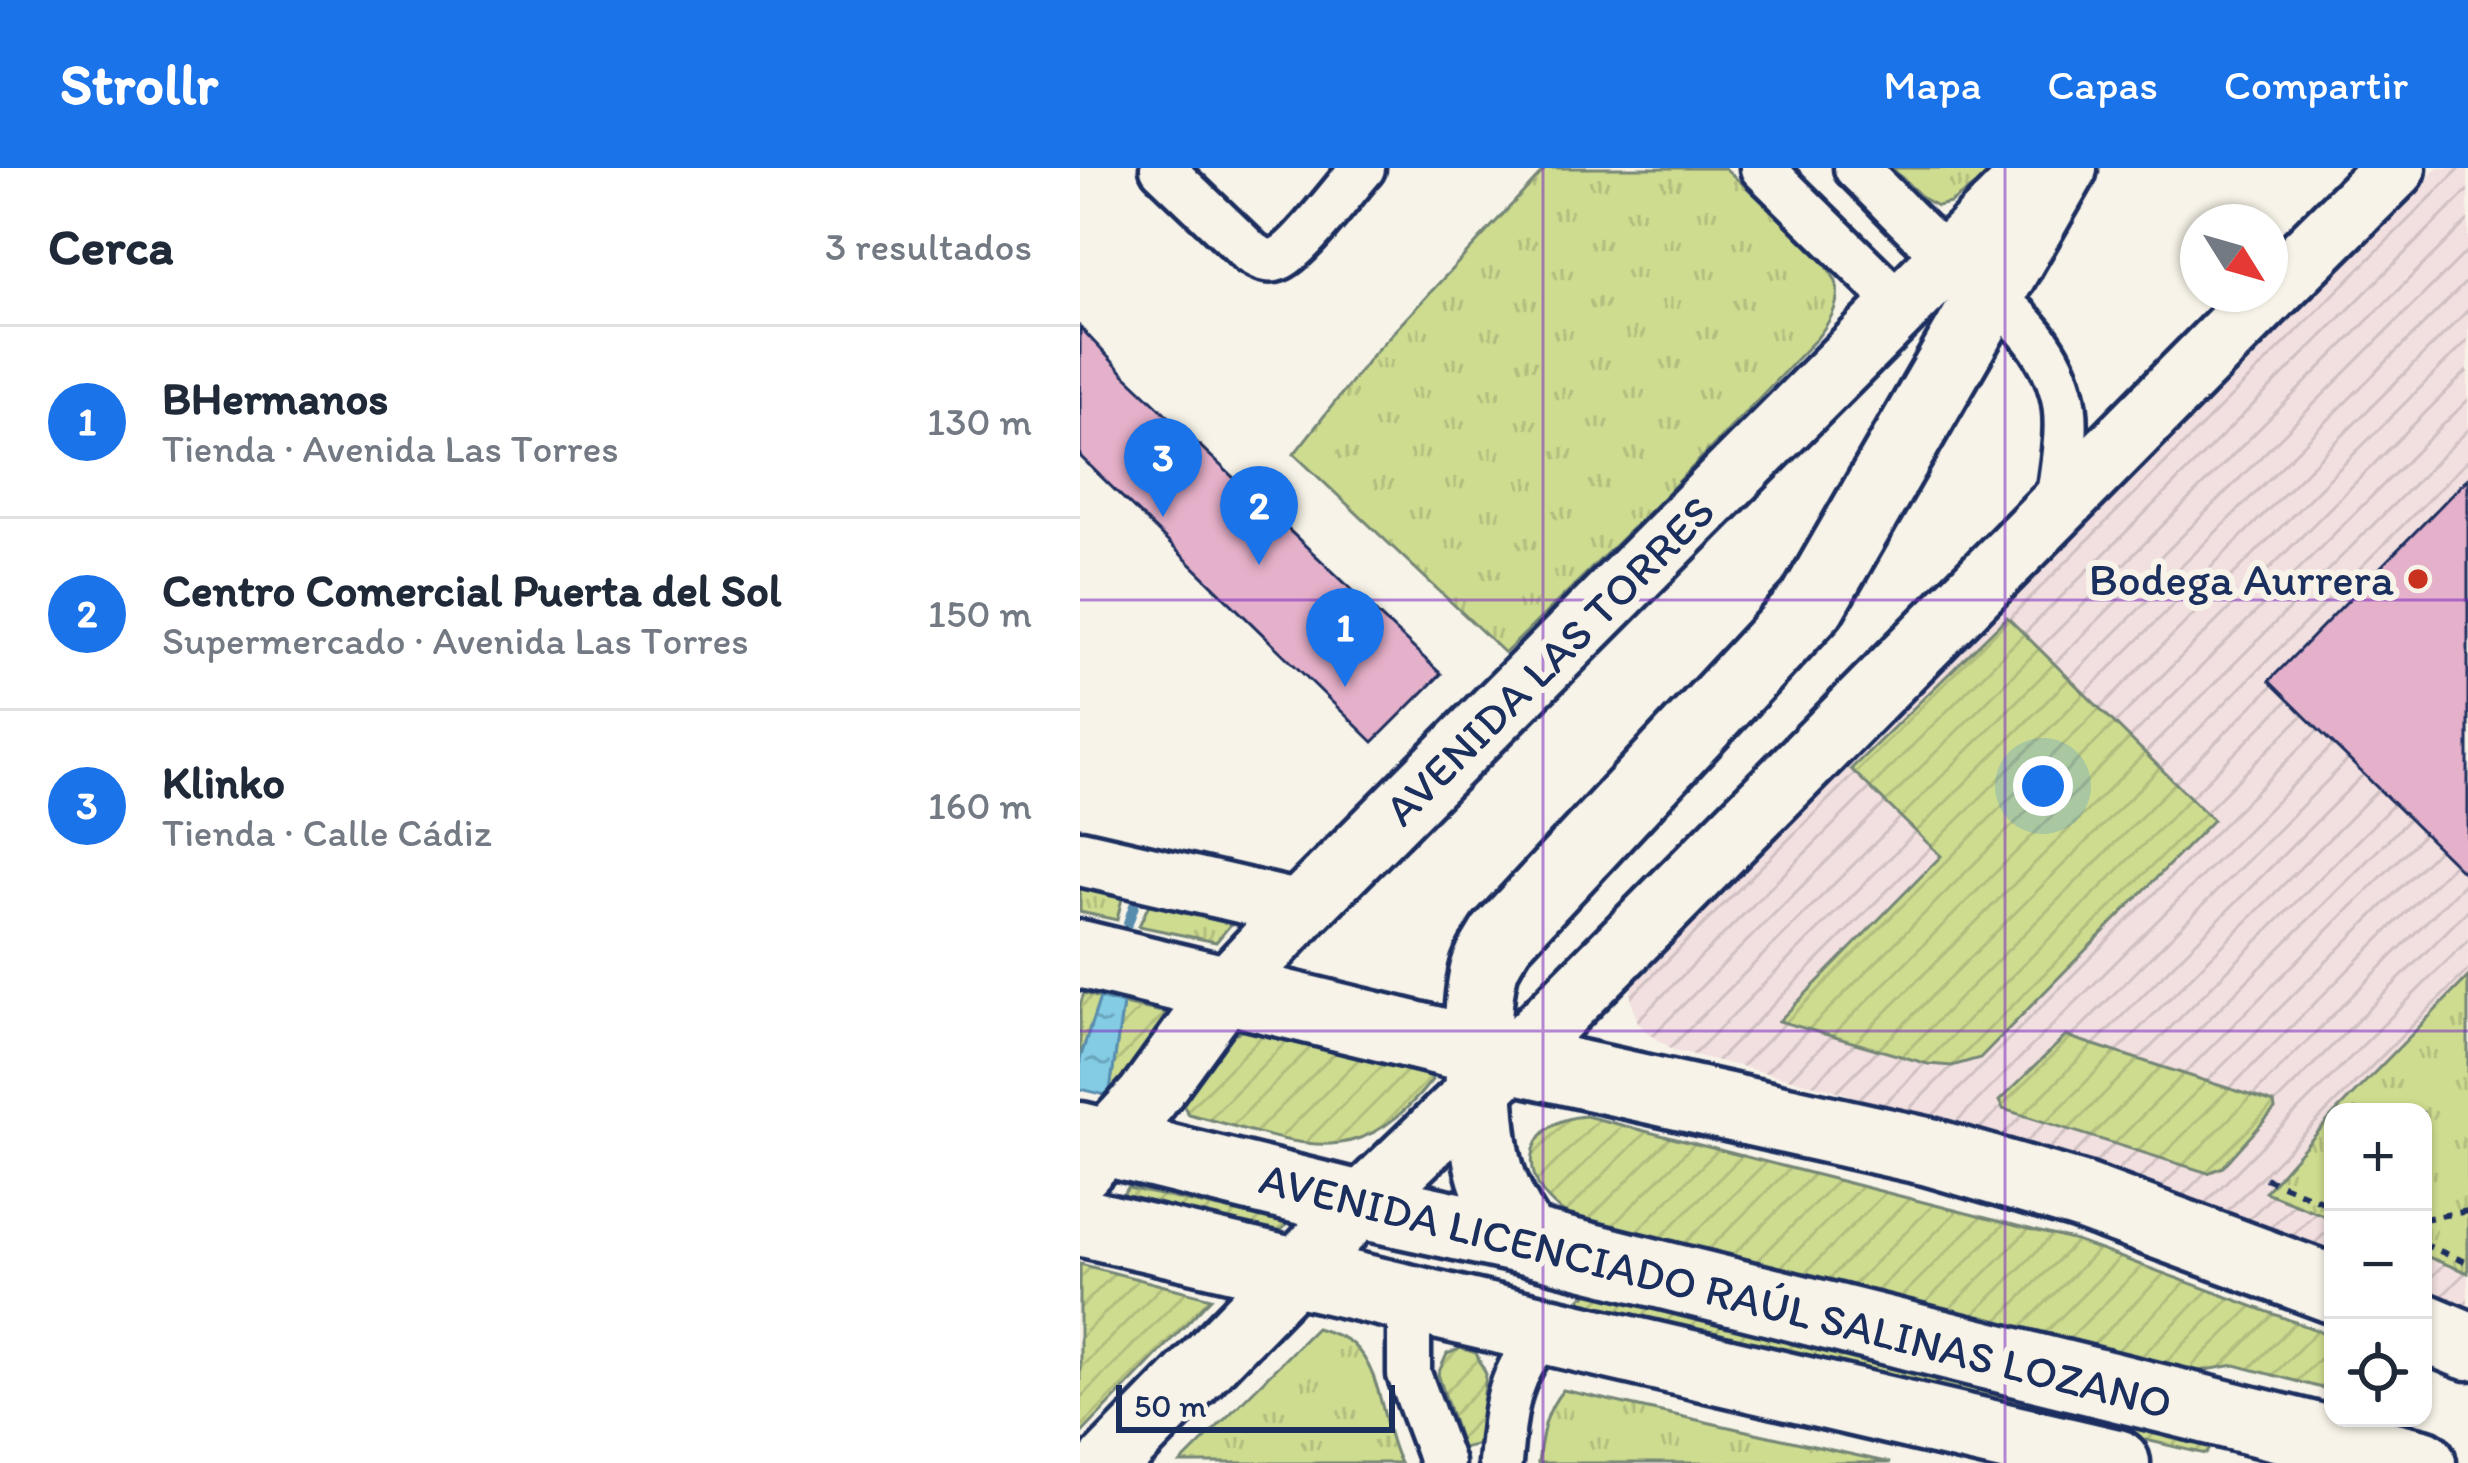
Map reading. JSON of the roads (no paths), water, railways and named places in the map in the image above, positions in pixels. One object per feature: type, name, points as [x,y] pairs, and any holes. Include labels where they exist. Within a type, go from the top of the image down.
[{"type":"main road","name":"AVENIDA LAS TORRES","points":[[1089,1150],[1147,1098],[1227,988],[1301,909],[1902,306],[1970,276],[2039,168]]},
{"type":"main road","points":[[1526,1240],[1506,1214],[1489,1170],[1500,1047],[1483,975],[1502,938],[1812,604],[1970,276],[2063,168]]},
{"type":"main road","points":[[2288,274],[2395,168]]},
{"type":"main road","points":[[1109,1463],[1360,1205],[1500,1047],[2250,312]]},
{"type":"main road","points":[[1080,954],[1500,1047],[1930,1151],[2081,1196],[2324,1286]]},
{"type":"main road","name":"AVENIDA LICENCIADO RAÚL SALINAS LOZANO","points":[[1089,1150],[1526,1240],[2359,1442],[2422,1463]]},
{"type":"main road","points":[[1080,1222],[2116,1463]]},
{"type":"main road","points":[[2432,1331],[2468,1346]]},
{"type":"street","points":[[1162,168],[1251,253],[1279,259],[1363,168]]},
{"type":"street","points":[[1762,168],[1902,306]]},
{"type":"street","points":[[1856,168],[2044,347],[2066,415],[2057,505]]},
{"type":"street","points":[[1080,858],[1301,909]]},
{"type":"street","points":[[1409,1300],[1409,1374],[1442,1463]]},
{"type":"street","points":[[1500,1463],[1514,1378],[1520,1362],[1546,1332]]},
{"type":"water","points":[[1100,998],[1123,1004],[1109,1096],[1080,1089],[1080,1059]]},
{"type":"waterway","points":[[1128,923],[1137,897]]},
{"type":"place","name":"Klinko","points":[[1163,517]]},
{"type":"place","name":"Centro Comercial Puerta del Sol","points":[[1259,565]]},
{"type":"place","name":"Bodega Aurrera","points":[[2418,579]]},
{"type":"place","name":"BHermanos","points":[[1345,687]]}]
